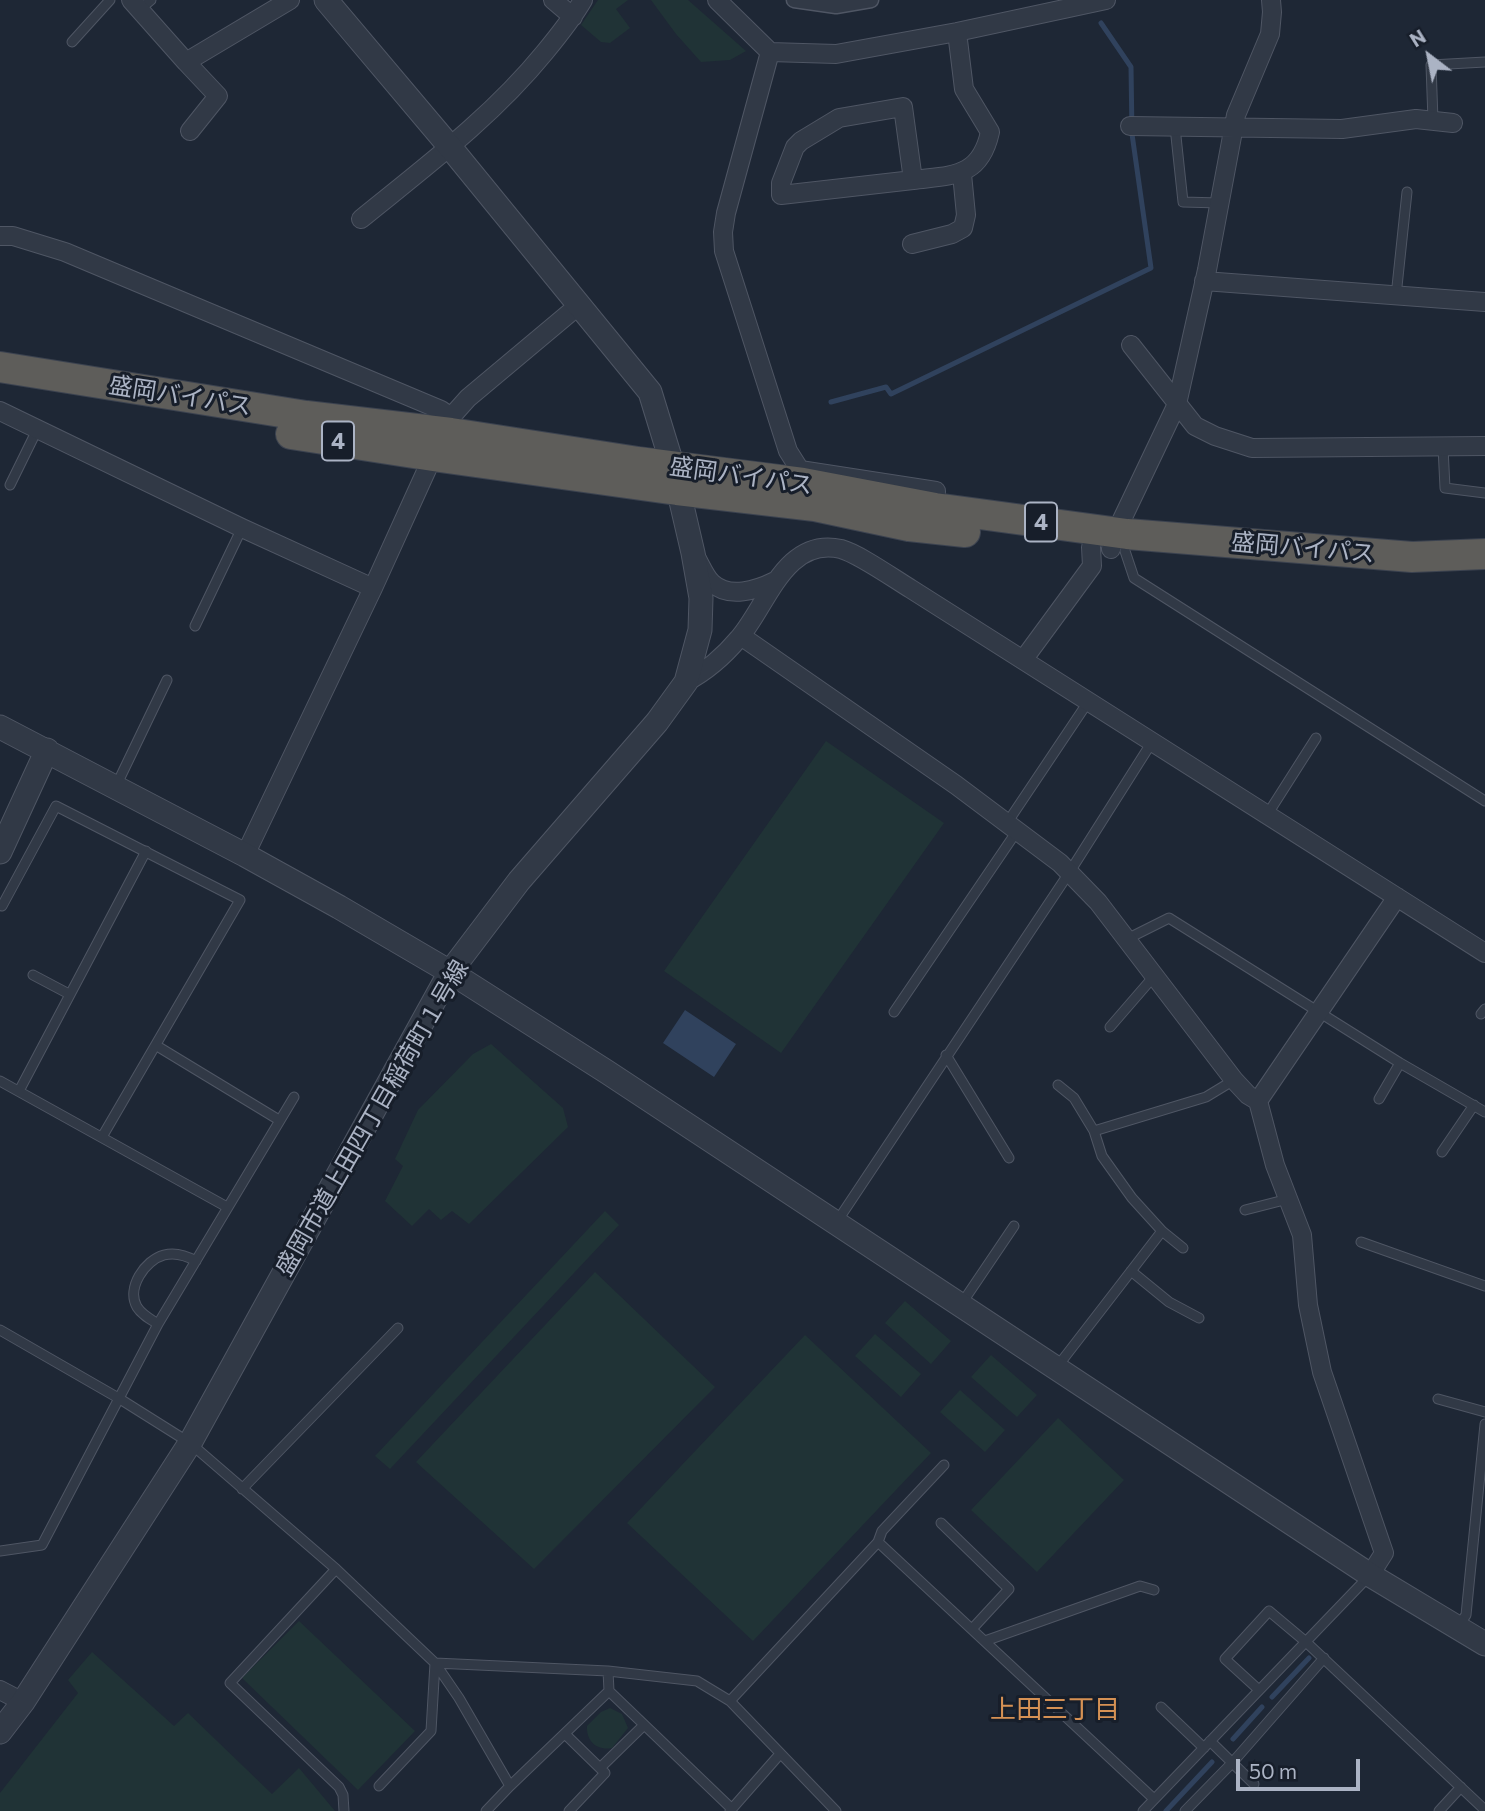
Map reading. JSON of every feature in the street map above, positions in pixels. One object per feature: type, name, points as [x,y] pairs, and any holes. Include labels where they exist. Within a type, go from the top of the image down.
[{"type":"highway","name":"盛岡バイパス","points":[[0,367],[306,416],[451,425],[675,478],[909,526],[1446,572],[1485,570]]},
{"type":"highway","name":"盛岡バイパス","points":[[0,387],[433,456],[675,478],[803,484],[935,508],[1111,545],[1412,557],[1485,554]]},
{"type":"street","points":[[186,62],[290,0]]},
{"type":"street","name":"盛岡市道上田四丁目稲荷町１号線","points":[[0,1732],[23,1702],[190,1443],[450,972],[519,881],[657,722],[686,682],[700,630],[701,598],[693,553],[650,392],[326,0]]},
{"type":"street","points":[[553,0],[573,17]]},
{"type":"street","points":[[361,219],[450,147],[520,83],[573,17],[583,0]]},
{"type":"street","points":[[717,0],[770,52],[836,54],[957,32],[1106,0]]},
{"type":"street","points":[[794,0],[836,6],[871,0]]},
{"type":"street","points":[[1023,660],[1091,566],[1111,545],[1177,404],[1205,281],[1236,115],[1270,34],[1271,0]]},
{"type":"street","points":[[140,3],[186,62],[218,96],[190,131]]},
{"type":"street","points":[[913,180],[903,107],[839,118],[801,141],[795,147],[781,183],[780,195],[913,180],[962,174],[977,161],[988,144],[990,132],[964,89],[957,32]]},
{"type":"street","points":[[770,52],[726,213],[724,251],[788,451],[800,470],[936,491],[935,508]]},
{"type":"street","points":[[1133,126],[1342,129],[1416,119],[1453,123]]},
{"type":"street","points":[[912,244],[952,234],[963,228],[966,215],[962,174]]},
{"type":"street","points":[[0,236],[13,236],[65,252],[441,410],[451,425],[468,398],[579,305]]},
{"type":"street","points":[[1205,281],[1485,302]]},
{"type":"street","points":[[1131,345],[1195,426],[1215,436],[1252,448],[1485,446]]},
{"type":"street","points":[[0,411],[373,588]]},
{"type":"street","points":[[245,855],[433,456]]},
{"type":"street","points":[[686,682],[703,673],[741,636],[775,580],[796,559],[813,549],[829,547],[844,550],[911,589],[1485,953]]},
{"type":"street","points":[[693,553],[712,583],[727,590],[744,592],[759,589],[775,580]]},
{"type":"street","points":[[741,636],[1060,863],[1098,902],[1234,1080],[1258,1101],[1275,1165],[1302,1235],[1308,1305],[1321,1372],[1384,1553],[1370,1575]]},
{"type":"street","points":[[0,727],[245,855],[450,972],[607,1072],[1370,1575],[1485,1644]]},
{"type":"street","points":[[0,852],[47,750]]},
{"type":"street","points":[[1258,1101],[1397,897]]},
{"type":"street","points":[[0,1690],[23,1702]]},
{"type":"lane","points":[[72,42],[110,0]]},
{"type":"lane","points":[[1433,120],[1431,65],[1485,62]]},
{"type":"lane","points":[[1175,127],[1183,202],[1220,203]]},
{"type":"lane","points":[[1396,296],[1406,192]]},
{"type":"lane","points":[[10,485],[37,430]]},
{"type":"lane","points":[[1443,447],[1445,488],[1485,494]]},
{"type":"lane","points":[[195,626],[242,528]]},
{"type":"lane","points":[[1111,545],[1133,578],[1485,801]]},
{"type":"lane","points":[[116,786],[167,680]]},
{"type":"lane","points":[[894,1012],[1088,702]]},
{"type":"lane","points":[[1267,815],[1316,738]]},
{"type":"lane","points":[[835,1224],[1069,873],[1152,742]]},
{"type":"lane","points":[[2,906],[56,806],[240,900],[102,1137]]},
{"type":"lane","points":[[19,1091],[146,851]]},
{"type":"lane","points":[[1127,939],[1169,918],[1400,1063],[1485,1112]]},
{"type":"lane","points":[[33,975],[69,994]]},
{"type":"lane","points":[[1110,1027],[1155,975]]},
{"type":"lane","points":[[156,1046],[279,1119]]},
{"type":"lane","points":[[946,1055],[1009,1158]]},
{"type":"lane","points":[[1379,1099],[1400,1063]]},
{"type":"lane","points":[[1094,1131],[1206,1097],[1234,1080]]},
{"type":"lane","points":[[0,1081],[227,1208]]},
{"type":"lane","points":[[1058,1085],[1074,1098],[1094,1131],[1102,1157],[1132,1198],[1162,1231],[1183,1248]]},
{"type":"lane","points":[[0,1551],[43,1545],[158,1324],[294,1097]]},
{"type":"lane","points":[[1442,1152],[1474,1105]]},
{"type":"lane","points":[[1245,1210],[1288,1199]]},
{"type":"lane","points":[[961,1305],[1014,1226]]},
{"type":"lane","points":[[1057,1367],[1162,1231]]},
{"type":"lane","points":[[1360,1242],[1485,1286]]},
{"type":"lane","points":[[158,1324],[141,1312],[134,1300],[134,1288],[141,1275],[153,1260],[164,1255],[183,1255],[196,1261]]},
{"type":"lane","points":[[1131,1271],[1169,1302],[1199,1318]]},
{"type":"lane","points":[[242,1489],[398,1328]]},
{"type":"lane","points":[[0,1330],[190,1443],[336,1569],[435,1663],[510,1786]]},
{"type":"lane","points":[[1438,1399],[1485,1412]]},
{"type":"lane","points":[[1458,1627],[1466,1615],[1485,1424]]},
{"type":"lane","points":[[730,1700],[878,1542],[882,1531],[944,1465]]},
{"type":"lane","points":[[941,1523],[1009,1589],[972,1629]]},
{"type":"lane","points":[[878,1542],[1154,1800]]},
{"type":"lane","points":[[336,1569],[230,1683],[339,1787],[343,1795],[344,1811]]},
{"type":"lane","points":[[1143,1811],[1370,1575]]},
{"type":"lane","points":[[985,1641],[1140,1586],[1154,1590]]},
{"type":"lane","points":[[1259,1690],[1225,1659],[1269,1611],[1324,1658],[1485,1810]]},
{"type":"lane","points":[[1185,1811],[1232,1763],[1324,1658]]},
{"type":"lane","points":[[435,1663],[608,1671],[697,1681],[730,1700],[836,1811]]},
{"type":"lane","points":[[379,1786],[431,1731],[435,1663]]},
{"type":"lane","points":[[608,1671],[609,1691],[731,1810],[780,1754]]},
{"type":"lane","points":[[486,1811],[609,1691]]},
{"type":"lane","points":[[1161,1707],[1232,1763],[1254,1784]]},
{"type":"lane","points":[[601,1767],[644,1725]]},
{"type":"lane","points":[[565,1734],[606,1773],[569,1811]]},
{"type":"lane","points":[[1439,1811],[1461,1787]]},
{"type":"lane","points":[[820,1811],[828,1803]]},
{"type":"green space","points":[[598,0],[628,0],[616,9],[630,28],[610,43],[601,42],[581,25]]},
{"type":"green space","points":[[651,0],[688,0],[746,51],[730,60],[701,62]]},
{"type":"green space","points":[[826,741],[944,823],[781,1053],[664,971]]},
{"type":"green space","points":[[491,1044],[563,1108],[568,1127],[469,1224],[452,1211],[441,1220],[429,1209],[412,1226],[385,1201],[403,1166],[395,1159],[418,1110],[473,1054]]},
{"type":"green space","points":[[605,1211],[619,1225],[390,1469],[375,1456]]},
{"type":"green space","points":[[595,1272],[715,1387],[534,1569],[416,1462]]},
{"type":"green space","points":[[905,1301],[951,1341],[931,1364],[885,1323]]},
{"type":"green space","points":[[875,1334],[921,1374],[901,1397],[855,1356]]},
{"type":"green space","points":[[805,1335],[931,1453],[753,1641],[627,1523]]},
{"type":"green space","points":[[991,1355],[1037,1395],[1017,1417],[971,1377]]},
{"type":"green space","points":[[960,1390],[1005,1430],[985,1452],[940,1412]]},
{"type":"green space","points":[[1058,1418],[1124,1480],[1037,1572],[971,1510]]},
{"type":"green space","points":[[299,1621],[415,1731],[358,1790],[242,1678]]},
{"type":"green space","points":[[92,1652],[174,1726],[188,1713],[272,1794],[299,1768],[335,1811],[0,1811],[0,1793],[78,1693],[68,1680]]},
{"type":"green space","points":[[610,1708],[622,1714],[628,1728],[612,1748],[607,1749],[594,1744],[588,1736],[587,1726],[601,1712]]},
{"type":"water","points":[[685,1010],[736,1044],[714,1077],[663,1043]]},
{"type":"waterway","points":[[831,402],[886,387],[891,394],[1151,268],[1132,134],[1131,67],[1101,23]]},
{"type":"waterway","points":[[1272,1697],[1309,1658]]},
{"type":"waterway","points":[[1233,1739],[1262,1707]]},
{"type":"waterway","points":[[1166,1811],[1212,1762]]},
{"type":"district","name":"上田三丁目","points":[[1055,1709]]}]
